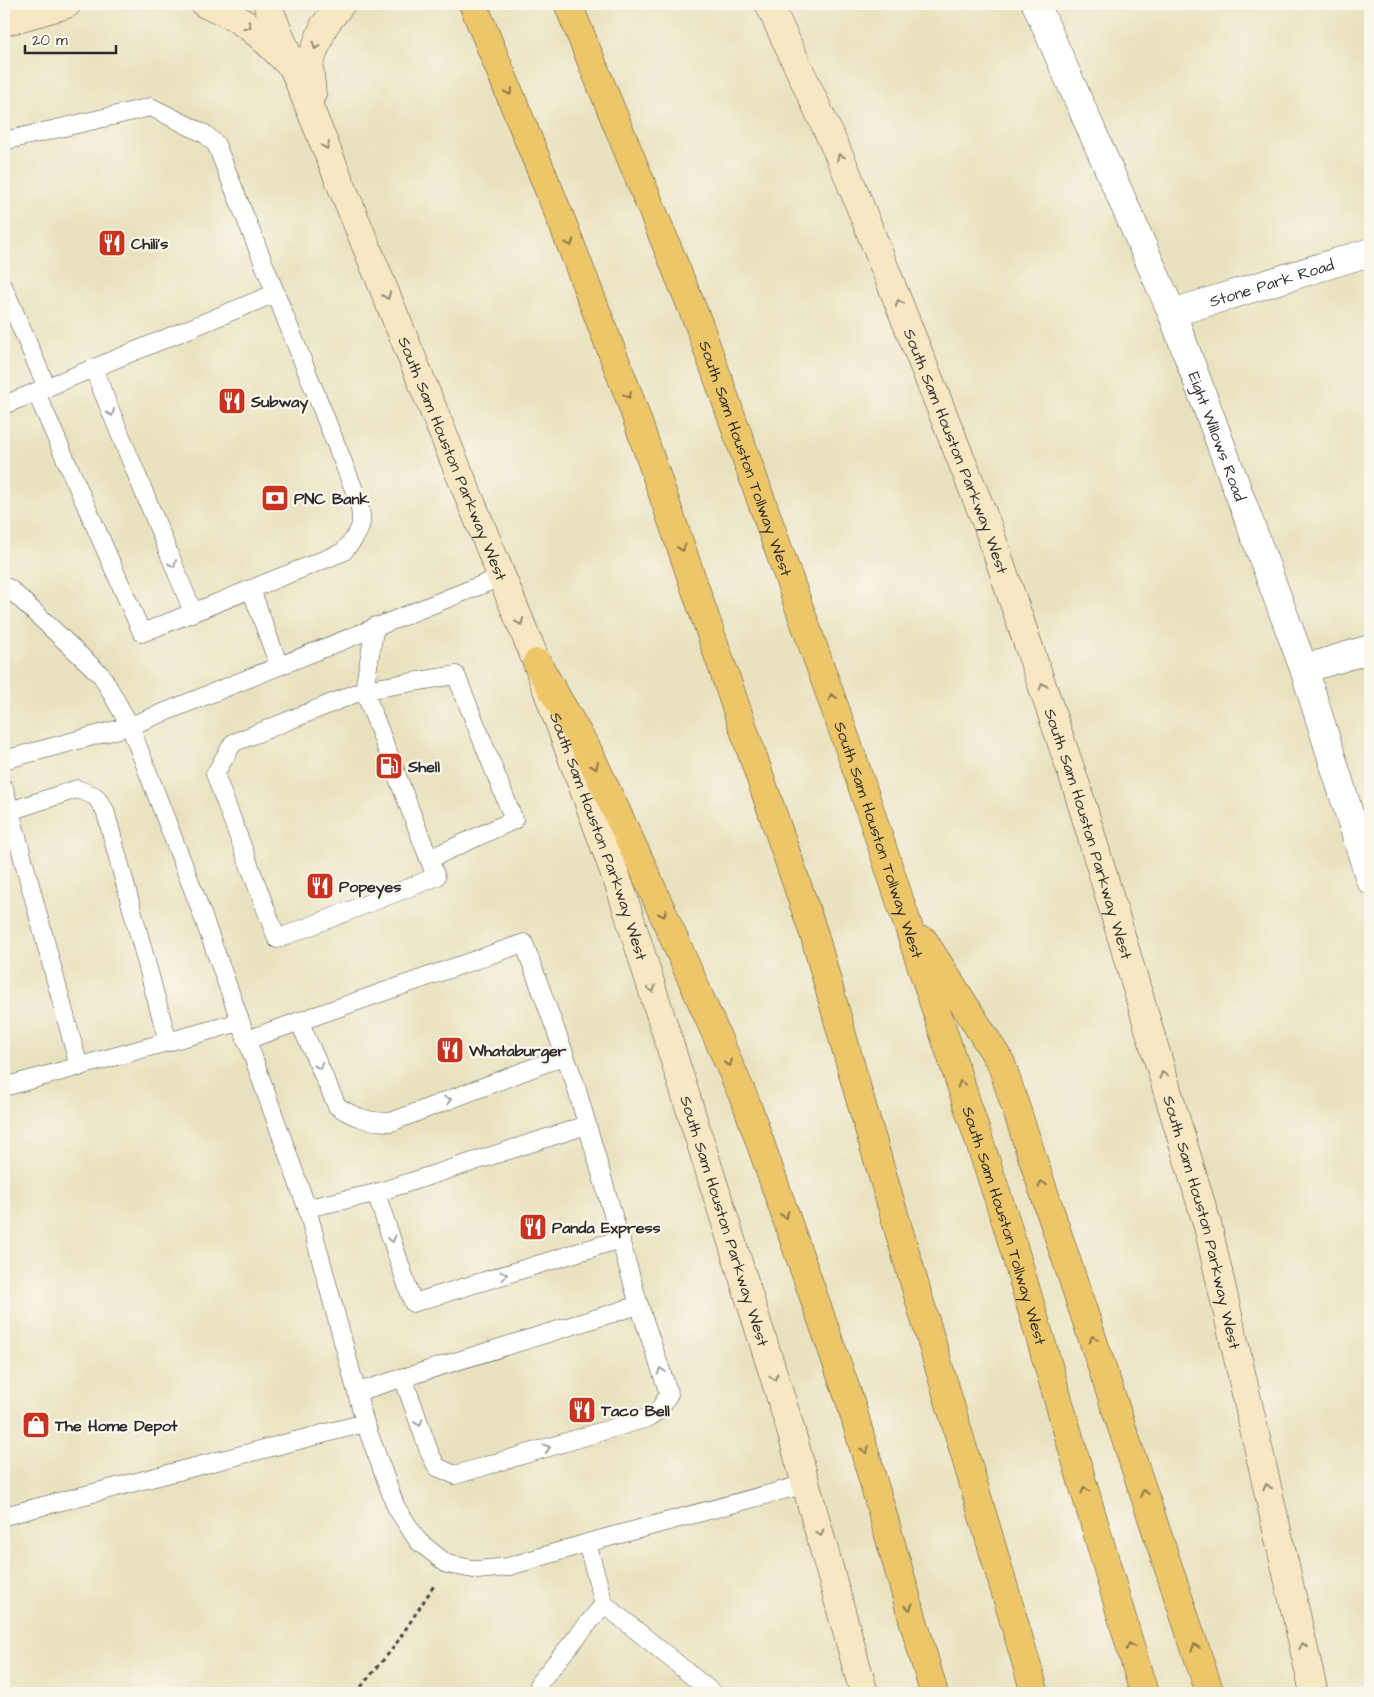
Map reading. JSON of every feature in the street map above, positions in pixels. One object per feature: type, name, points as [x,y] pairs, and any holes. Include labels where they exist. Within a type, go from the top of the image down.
[{"type":"highway","points":[[473,4],[562,222],[630,399],[811,925],[858,1092],[1035,1693]]},
{"type":"highway","name":"South Sam Houston Tollway West","points":[[570,9],[699,325],[854,762],[1007,1225],[1144,1693]]},
{"type":"highway","points":[[537,663],[589,754],[643,868],[747,1105],[851,1404],[934,1693]]},
{"type":"highway","points":[[902,907],[1001,1063],[1210,1693]]},
{"type":"main road","points":[[4,22],[67,4]]},
{"type":"main road","points":[[205,4],[235,16],[262,36],[296,71]]},
{"type":"main road","name":"South Sam Houston Parkway West","points":[[267,4],[537,663],[622,893],[789,1424],[864,1693]]},
{"type":"main road","points":[[314,115],[309,64],[324,26],[341,4]]},
{"type":"main road","name":"South Sam Houston Parkway West","points":[[769,4],[844,166],[988,527],[1077,788],[1208,1227],[1314,1693]]},
{"type":"street","name":"Eight Willows Road","points":[[1036,4],[1172,313],[1304,669],[1370,880]]},
{"type":"street","name":"Stone Park Road","points":[[1172,313],[1370,252]]},
{"type":"street","points":[[1304,669],[1370,649]]},
{"type":"lane","points":[[4,141],[151,107],[205,134],[216,144],[357,497],[363,520],[355,538],[344,552],[142,632],[41,390],[4,288]]},
{"type":"lane","points":[[4,405],[276,292]]},
{"type":"lane","points":[[93,368],[193,612]]},
{"type":"lane","points":[[4,760],[130,726],[501,577]]},
{"type":"lane","points":[[4,586],[10,589],[102,676],[130,726],[197,900],[306,1208],[365,1423],[396,1507],[418,1542],[447,1564],[478,1570],[507,1567],[586,1543],[806,1484]]},
{"type":"lane","points":[[251,589],[279,666]]},
{"type":"lane","points":[[375,626],[364,690],[429,859],[436,877],[277,939],[215,774],[233,742],[364,690],[456,675],[514,820],[429,859]]},
{"type":"lane","points":[[4,788],[78,1067]]},
{"type":"lane","points":[[10,812],[77,789],[95,796],[105,810],[168,1042]]},
{"type":"lane","points":[[246,1040],[524,943],[587,1125],[639,1305],[669,1394],[659,1410],[647,1418],[455,1475],[437,1467],[430,1454],[403,1377]]},
{"type":"lane","points":[[300,1021],[337,1106],[349,1114],[370,1122],[391,1122],[564,1056]]},
{"type":"lane","points":[[4,1087],[240,1022]]},
{"type":"lane","points":[[306,1208],[376,1193],[587,1125]]},
{"type":"lane","points":[[376,1193],[413,1303],[621,1239]]},
{"type":"lane","points":[[357,1392],[639,1305]]},
{"type":"lane","points":[[4,1516],[365,1423]]},
{"type":"lane","points":[[586,1543],[604,1604],[713,1693]]},
{"type":"lane","points":[[539,1683],[604,1604]]},
{"type":"path","points":[[356,1693],[394,1647],[447,1564]]},
{"type":"place","name":"Chili's","points":[[112,243]]},
{"type":"place","name":"Subway","points":[[232,401]]},
{"type":"place","name":"PNC Bank","points":[[275,498]]},
{"type":"place","name":"Shell","points":[[389,766]]},
{"type":"place","name":"Popeyes","points":[[320,886]]},
{"type":"place","name":"Whataburger","points":[[450,1050]]},
{"type":"place","name":"Panda Express","points":[[533,1227]]},
{"type":"place","name":"Taco Bell","points":[[582,1410]]},
{"type":"place","name":"The Home Depot","points":[[36,1425]]}]
